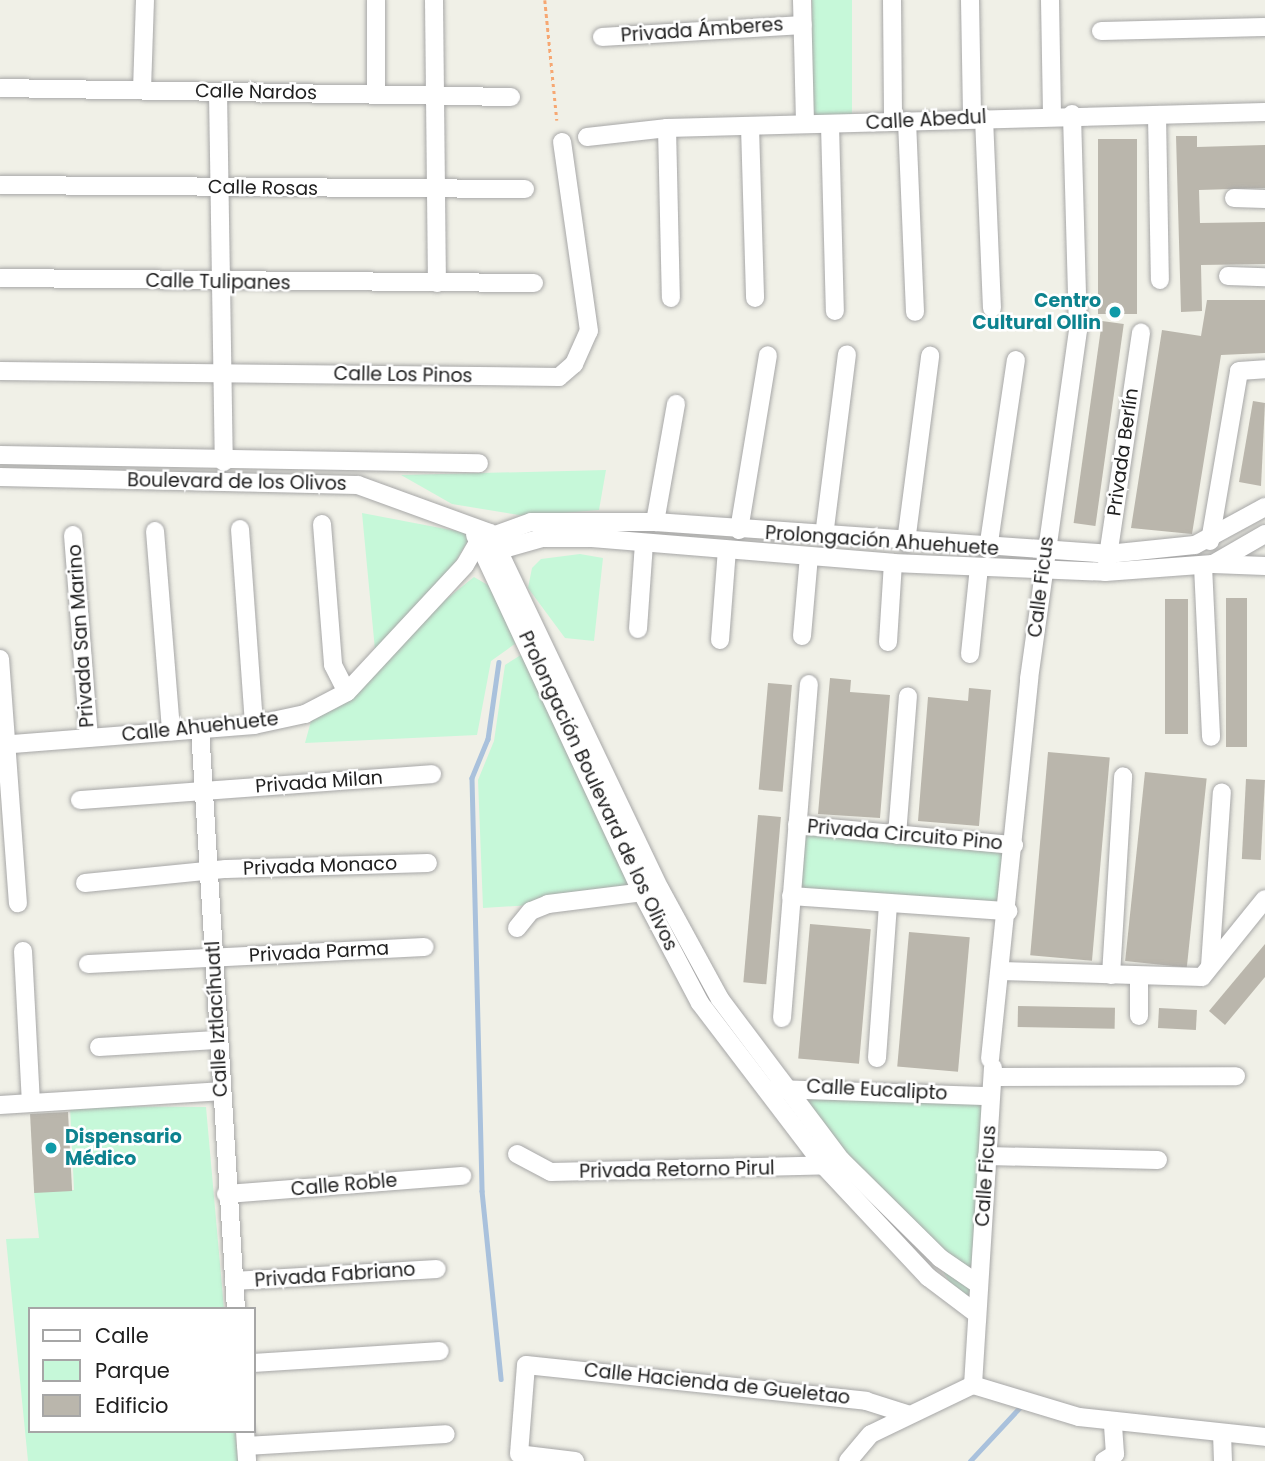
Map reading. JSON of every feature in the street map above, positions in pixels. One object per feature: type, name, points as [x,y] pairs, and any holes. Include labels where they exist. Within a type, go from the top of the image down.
[{"type":"street","points":[[142,90],[145,0]]},
{"type":"street","points":[[376,0],[376,94]]},
{"type":"street","points":[[435,0],[437,283]]},
{"type":"street","points":[[803,0],[805,124]]},
{"type":"street","points":[[892,0],[915,312]]},
{"type":"street","points":[[970,0],[992,308]]},
{"type":"street","points":[[1050,0],[1052,114]]},
{"type":"street","name":"Privada Ámberes","points":[[602,37],[803,24]]},
{"type":"street","points":[[1101,31],[1265,27]]},
{"type":"street","name":"Calle Nardos","points":[[0,88],[511,97]]},
{"type":"street","points":[[218,92],[224,462]]},
{"type":"street","name":"Calle Abedul","points":[[587,137],[667,128],[830,125],[1052,114],[1265,112]]},
{"type":"street","name":"Calle Ficus","points":[[974,1385],[992,1068],[1044,552],[1078,330],[1072,114]]},
{"type":"street","points":[[1157,115],[1160,280]]},
{"type":"street","points":[[830,125],[835,311]]},
{"type":"street","points":[[750,127],[755,298]]},
{"type":"street","points":[[667,128],[671,298]]},
{"type":"street","name":"Calle Los Pinos","points":[[0,371],[559,377],[574,364],[589,331],[562,142]]},
{"type":"street","name":"Calle Rosas","points":[[0,185],[437,191],[525,189]]},
{"type":"street","points":[[1234,198],[1265,199]]},
{"type":"street","points":[[1228,276],[1265,277]]},
{"type":"street","name":"Calle Tulipanes","points":[[0,278],[222,283],[534,283]]},
{"type":"street","name":"Privada Berlín","points":[[1107,563],[1141,332]]},
{"type":"street","points":[[824,536],[847,354]]},
{"type":"street","points":[[740,530],[768,355]]},
{"type":"street","points":[[906,542],[930,356]]},
{"type":"street","points":[[988,549],[1016,360]]},
{"type":"street","points":[[1210,536],[1239,371],[1265,369]]},
{"type":"street","points":[[655,522],[676,404]]},
{"type":"street","points":[[0,455],[224,462],[479,463]]},
{"type":"street","name":"Boulevard de los Olivos","points":[[0,477],[358,485],[467,524],[488,544]]},
{"type":"street","name":"Prolongación Ahuehuete","points":[[488,544],[542,538],[1042,573],[1107,563],[1210,536],[1265,507]]},
{"type":"street","name":"Prolongación Ahuehuete","points":[[488,544],[575,518],[1044,552],[1107,563],[1208,565],[1265,534]]},
{"type":"street","points":[[322,524],[333,665],[347,692]]},
{"type":"street","points":[[240,529],[254,725]]},
{"type":"street","points":[[155,531],[171,732]]},
{"type":"street","name":"Privada San Marino","points":[[74,535],[89,737]]},
{"type":"street","name":"Calle Ahuehuete","points":[[3,745],[254,725],[305,714],[347,692],[465,565],[488,544]]},
{"type":"street","name":"Prolongación Boulevard de los Olivos","points":[[488,544],[660,889],[773,1090]]},
{"type":"street","name":"Prolongación Boulevard de los Olivos","points":[[488,544],[642,893],[700,1003],[928,1277],[977,1314]]},
{"type":"street","points":[[638,629],[645,544]]},
{"type":"street","points":[[720,639],[727,551]]},
{"type":"street","points":[[802,636],[809,556]]},
{"type":"street","points":[[888,642],[893,563]]},
{"type":"street","points":[[1211,737],[1208,565],[1265,566]]},
{"type":"street","points":[[970,654],[979,567]]},
{"type":"street","points":[[0,659],[3,745],[18,903]]},
{"type":"street","points":[[782,1018],[809,684]]},
{"type":"street","points":[[898,828],[908,696]]},
{"type":"street","name":"Calle Iztlacíhuatl","points":[[200,729],[212,870],[216,1040],[236,1307]]},
{"type":"street","name":"Privada Milan","points":[[80,800],[432,774]]},
{"type":"street","points":[[1112,971],[1123,776]]},
{"type":"street","points":[[1210,967],[1222,792]]},
{"type":"street","name":"Privada Circuito Pino","points":[[797,817],[1014,845]]},
{"type":"street","name":"Privada Monaco","points":[[85,883],[212,870],[428,863]]},
{"type":"street","points":[[517,928],[531,911],[548,904],[660,889]]},
{"type":"street","points":[[1002,971],[1112,971],[1146,976],[1202,978],[1265,899]]},
{"type":"street","points":[[791,904],[888,912],[1008,911]]},
{"type":"street","points":[[877,1058],[888,912]]},
{"type":"street","name":"Privada Parma","points":[[88,964],[425,947]]},
{"type":"street","points":[[23,951],[31,1102]]},
{"type":"street","points":[[1139,1016],[1146,976]]},
{"type":"street","points":[[99,1047],[216,1040]]},
{"type":"street","points":[[992,1068],[1236,1076]]},
{"type":"street","name":"Calle Eucalipto","points":[[773,1090],[991,1096]]},
{"type":"street","points":[[0,1105],[220,1091]]},
{"type":"street","name":"Privada Retorno Pirul","points":[[517,1154],[551,1172],[833,1163]]},
{"type":"street","points":[[987,1156],[1158,1160]]},
{"type":"street","name":"Prolongación Boulevard de los Olivos","points":[[833,1163],[940,1258],[978,1284]]},
{"type":"street","name":"Calle Roble","points":[[226,1194],[462,1176]]},
{"type":"street","name":"Privada Fabriano","points":[[234,1281],[437,1269]]},
{"type":"street","points":[[256,1363],[440,1351]]},
{"type":"street","name":"Calle Hacienda de Gueletao","points":[[550,1460],[519,1454],[526,1365],[853,1399],[907,1414]]},
{"type":"street","points":[[848,1461],[871,1434],[907,1414],[974,1385],[1113,1422],[1265,1437]]},
{"type":"street","points":[[1104,1461],[1115,1454],[1113,1422]]},
{"type":"street","points":[[1222,1433],[1223,1461]]},
{"type":"street","points":[[246,1446],[446,1434]]},
{"type":"street","points":[[550,1460],[575,1461]]},
{"type":"path","points":[[545,0],[557,120]]},
{"type":"green space","points":[[812,0],[852,0],[852,124],[812,124]]},
{"type":"green space","points":[[606,470],[599,510],[525,516],[452,504],[401,475]]},
{"type":"green space","points":[[362,513],[472,534],[451,569],[375,650]]},
{"type":"green space","points":[[580,554],[603,558],[594,641],[565,638],[528,588],[532,568],[541,559]]},
{"type":"green space","points":[[474,577],[498,591],[519,641],[491,661],[477,735],[305,743],[311,721],[350,700],[439,605]]},
{"type":"green space","points":[[524,653],[644,898],[483,908],[478,780],[494,741],[505,665]]},
{"type":"green space","points":[[798,825],[1008,843],[1002,915],[792,897]]},
{"type":"green space","points":[[781,1086],[984,1097],[975,1325],[943,1271]]},
{"type":"green space","points":[[70,1106],[206,1107],[224,1307],[28,1307],[28,1433],[235,1433],[238,1461],[28,1461],[6,1239],[39,1238],[34,1192],[74,1190]]},
{"type":"building","points":[[1176,136],[1197,136],[1197,147],[1265,145],[1265,188],[1199,190],[1200,223],[1265,222],[1265,264],[1201,265],[1202,311],[1181,312]]},
{"type":"building","points":[[1098,139],[1137,139],[1137,314],[1098,314]]},
{"type":"building","points":[[1207,300],[1265,300],[1265,353],[1221,355],[1192,534],[1131,528],[1162,330],[1201,336]]},
{"type":"building","points":[[1102,321],[1124,324],[1095,526],[1074,523]]},
{"type":"building","points":[[1253,401],[1265,403],[1261,486],[1239,482]]},
{"type":"building","points":[[1226,598],[1247,598],[1247,747],[1226,747]]},
{"type":"building","points":[[1165,599],[1188,599],[1188,734],[1165,734]]},
{"type":"building","points":[[830,678],[851,680],[850,692],[890,695],[880,818],[818,814]]},
{"type":"building","points":[[768,683],[792,685],[783,792],[759,790]]},
{"type":"building","points":[[969,688],[991,690],[979,826],[918,821],[928,697],[968,701]]},
{"type":"building","points":[[1048,752],[1110,757],[1092,961],[1030,955]]},
{"type":"building","points":[[1145,772],[1207,778],[1187,967],[1125,961]]},
{"type":"building","points":[[1246,779],[1265,780],[1261,860],[1242,859]]},
{"type":"building","points":[[758,815],[781,817],[766,984],[743,982]]},
{"type":"building","points":[[810,924],[871,929],[859,1064],[798,1058]]},
{"type":"building","points":[[909,932],[970,937],[958,1072],[897,1066]]},
{"type":"building","points":[[1265,944],[1265,977],[1225,1025],[1209,1011]]},
{"type":"building","points":[[1018,1006],[1115,1008],[1115,1029],[1018,1027]]},
{"type":"building","points":[[1159,1008],[1197,1010],[1196,1030],[1158,1028]]},
{"type":"building","name":"Dispensario Médico","points":[[68,1112],[72,1191],[34,1193],[30,1114]]},
{"type":"waterway","points":[[499,662],[488,739],[472,778],[482,1191],[501,1379]]},
{"type":"waterway","points":[[970,1461],[1023,1404]]},
{"type":"place","name":"Centro Cultural Ollin","points":[[1115,312]]},
{"type":"place","name":"Dispensario Médico","points":[[51,1148]]}]
